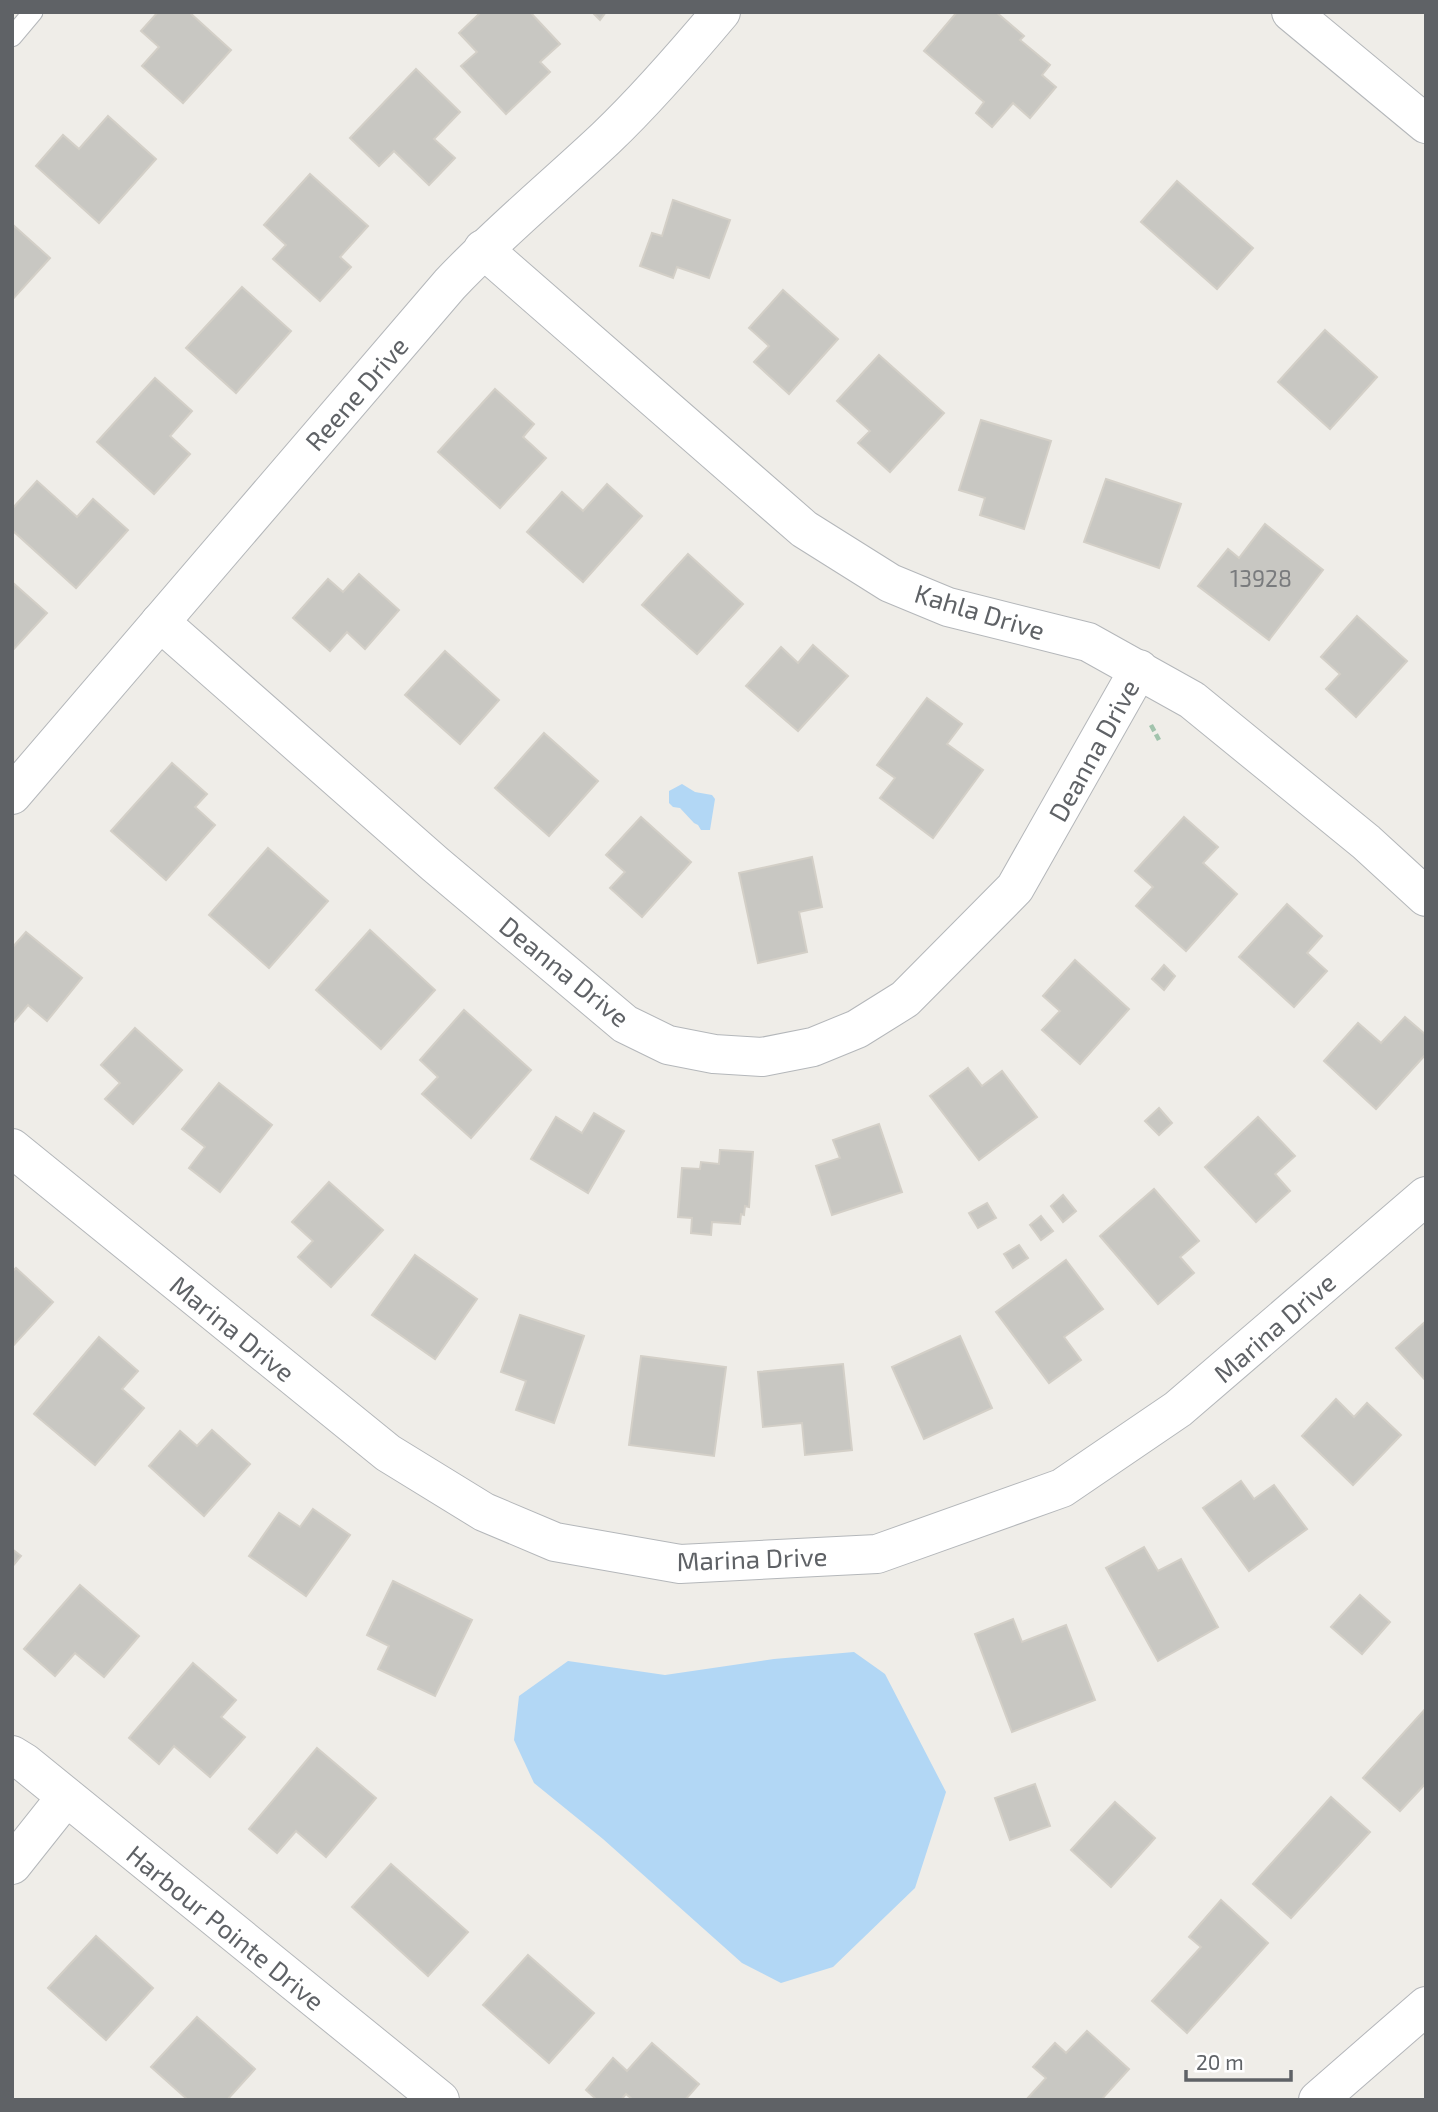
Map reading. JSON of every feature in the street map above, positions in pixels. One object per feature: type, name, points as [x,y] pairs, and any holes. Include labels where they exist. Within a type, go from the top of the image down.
[{"type":"street","name":"Reene Drive","points":[[12,794],[430,306],[483,249],[606,138],[659,85],[721,12]]},
{"type":"street","points":[[1291,12],[1426,124]]},
{"type":"street","name":"Kahla Drive","points":[[483,249],[804,529],[890,583],[948,607],[1088,642],[1192,700],[1366,842],[1426,897]]},
{"type":"street","name":"Deanna Drive","points":[[160,622],[435,864],[625,1024],[668,1045],[714,1054],[761,1057],[813,1047],[857,1029],[905,999],[1015,888],[1139,669]]},
{"type":"street","name":"Marina Drive","points":[[12,1148],[398,1460],[484,1512],[555,1542],[680,1564],[877,1554],[1062,1488],[1178,1409],[1426,1196]]},
{"type":"street","name":"Harbour Pointe Drive","points":[[12,1755],[440,2100]]},
{"type":"street","points":[[12,1865],[66,1797]]},
{"type":"street","points":[[1318,2100],[1424,2009]]},
{"type":"lane","points":[[12,37],[33,12]]},
{"type":"path","points":[[1148,721],[1159,740]]},
{"type":"water","points":[[682,784],[695,792],[712,795],[715,799],[710,830],[701,830],[680,808],[669,803],[669,791]]},
{"type":"water","points":[[854,1652],[885,1674],[946,1792],[915,1888],[833,1967],[781,1983],[742,1963],[603,1839],[534,1783],[514,1740],[519,1696],[568,1661],[665,1675],[774,1659]]},
{"type":"building","points":[[158,12],[189,12],[231,50],[183,103],[142,66],[159,47],[141,31]]},
{"type":"building","points":[[481,12],[530,12],[560,44],[540,62],[550,72],[506,114],[461,66],[477,52],[459,33]]},
{"type":"building","points":[[592,12],[606,12],[600,20]]},
{"type":"building","points":[[957,12],[996,12],[1024,36],[1020,40],[1050,65],[1042,75],[1056,87],[1030,118],[1013,103],[992,127],[976,113],[984,102],[924,51]]},
{"type":"building","points":[[416,69],[460,112],[434,139],[455,158],[429,185],[394,151],[379,166],[350,138]]},
{"type":"building","points":[[108,116],[156,159],[99,223],[36,166],[63,135],[79,149]]},
{"type":"building","points":[[310,174],[368,226],[340,257],[351,267],[320,301],[273,259],[286,245],[264,225]]},
{"type":"building","points":[[1177,181],[1253,248],[1217,289],[1141,222]]},
{"type":"building","points":[[673,200],[730,220],[709,278],[677,267],[673,278],[640,266],[652,233],[662,236]]},
{"type":"building","points":[[12,224],[50,258],[12,300]]},
{"type":"building","points":[[242,287],[291,331],[236,393],[186,348]]},
{"type":"building","points":[[783,290],[838,339],[789,394],[754,362],[769,346],[749,328]]},
{"type":"building","points":[[1325,330],[1377,377],[1330,429],[1278,382]]},
{"type":"building","points":[[879,355],[944,413],[890,472],[858,443],[870,431],[837,401]]},
{"type":"building","points":[[155,378],[192,411],[170,436],[190,454],[154,494],[97,442]]},
{"type":"building","points":[[495,389],[534,424],[523,437],[546,458],[500,508],[438,452]]},
{"type":"building","points":[[981,420],[1051,441],[1024,529],[980,515],[985,498],[959,490]]},
{"type":"building","points":[[1106,479],[1181,504],[1159,568],[1084,542]]},
{"type":"building","points":[[37,481],[77,517],[93,499],[128,530],[76,588],[12,530],[12,509]]},
{"type":"building","points":[[607,484],[642,516],[583,582],[527,532],[562,492],[583,511]]},
{"type":"building","points":[[1265,524],[1323,570],[1269,640],[1198,586],[1228,549],[1239,558]]},
{"type":"building","points":[[688,554],[743,604],[697,654],[642,605]]},
{"type":"building","points":[[359,574],[399,610],[365,649],[347,632],[330,651],[293,618],[328,579],[343,592]]},
{"type":"building","points":[[12,582],[47,613],[12,651]]},
{"type":"building","points":[[1357,616],[1407,661],[1356,717],[1326,689],[1340,674],[1321,657]]},
{"type":"building","points":[[813,645],[848,676],[798,731],[746,686],[781,647],[798,663]]},
{"type":"building","points":[[445,651],[499,700],[460,744],[405,695]]},
{"type":"building","points":[[927,698],[962,724],[947,744],[983,770],[933,838],[880,798],[895,778],[877,765]]},
{"type":"building","points":[[544,733],[598,781],[549,836],[495,788]]},
{"type":"building","points":[[172,763],[207,794],[195,807],[215,825],[166,880],[111,831]]},
{"type":"building","points":[[641,817],[691,862],[642,917],[610,888],[625,872],[606,855]]},
{"type":"building","points":[[1184,817],[1218,847],[1203,863],[1237,894],[1186,951],[1136,906],[1153,887],[1135,871]]},
{"type":"building","points":[[268,848],[328,901],[269,968],[209,915]]},
{"type":"building","points":[[812,857],[822,907],[799,912],[807,952],[758,963],[739,873]]},
{"type":"building","points":[[1287,904],[1322,936],[1307,953],[1327,971],[1294,1007],[1239,957]]},
{"type":"building","points":[[370,930],[435,990],[381,1049],[316,990]]},
{"type":"building","points":[[26,932],[82,978],[47,1021],[28,1005],[12,1024],[12,948]]},
{"type":"building","points":[[1075,960],[1129,1009],[1080,1064],[1042,1030],[1060,1011],[1043,996]]},
{"type":"building","points":[[1164,965],[1175,976],[1164,990],[1152,979]]},
{"type":"building","points":[[464,1010],[531,1070],[471,1138],[422,1094],[438,1077],[420,1060]]},
{"type":"building","points":[[1405,1017],[1426,1035],[1426,1054],[1376,1109],[1324,1061],[1358,1023],[1381,1043]]},
{"type":"building","points":[[135,1028],[182,1070],[133,1124],[105,1099],[120,1083],[101,1065]]},
{"type":"building","points":[[968,1068],[982,1086],[1002,1071],[1037,1117],[979,1160],[930,1096]]},
{"type":"building","points":[[219,1083],[272,1125],[220,1192],[189,1168],[205,1147],[182,1129]]},
{"type":"building","points":[[1159,1108],[1172,1123],[1159,1135],[1145,1121]]},
{"type":"building","points":[[594,1113],[624,1131],[588,1193],[531,1159],[556,1117],[582,1133]]},
{"type":"building","points":[[1258,1117],[1295,1156],[1275,1174],[1290,1191],[1256,1222],[1205,1167]]},
{"type":"building","points":[[879,1124],[902,1192],[832,1215],[816,1166],[840,1158],[833,1140]]},
{"type":"building","points":[[720,1150],[753,1152],[749,1207],[745,1206],[740,1224],[712,1222],[711,1235],[691,1233],[692,1218],[678,1217],[682,1168],[700,1169],[701,1162],[719,1164]]},
{"type":"building","points":[[329,1182],[383,1230],[331,1287],[298,1257],[313,1241],[292,1222]]},
{"type":"building","points":[[1154,1189],[1199,1241],[1180,1257],[1194,1273],[1158,1304],[1100,1236]]},
{"type":"building","points":[[1063,1195],[1076,1211],[1063,1222],[1051,1206]]},
{"type":"building","points":[[987,1203],[996,1218],[978,1228],[969,1213]]},
{"type":"building","points":[[1041,1216],[1053,1231],[1041,1240],[1030,1225]]},
{"type":"building","points":[[1019,1245],[1028,1258],[1013,1268],[1004,1254]]},
{"type":"building","points":[[415,1255],[477,1299],[435,1359],[372,1315]]},
{"type":"building","points":[[1066,1260],[1103,1309],[1064,1337],[1081,1360],[1049,1383],[996,1312]]},
{"type":"building","points":[[16,1268],[53,1302],[12,1347],[12,1272]]},
{"type":"building","points":[[520,1315],[584,1336],[554,1423],[516,1410],[526,1381],[501,1372]]},
{"type":"building","points":[[1426,1321],[1426,1381],[1396,1348]]},
{"type":"building","points":[[960,1336],[992,1408],[924,1439],[892,1367]]},
{"type":"building","points":[[99,1337],[138,1371],[122,1389],[144,1408],[95,1465],[34,1414]]},
{"type":"building","points":[[641,1356],[726,1367],[714,1456],[629,1445]]},
{"type":"building","points":[[843,1364],[852,1450],[805,1455],[802,1423],[763,1427],[758,1372]]},
{"type":"building","points":[[1336,1399],[1354,1417],[1367,1403],[1401,1435],[1353,1485],[1302,1436]]},
{"type":"building","points":[[212,1430],[250,1464],[204,1516],[149,1466],[180,1431],[197,1446]]},
{"type":"building","points":[[1241,1481],[1254,1499],[1274,1485],[1307,1529],[1249,1571],[1203,1508]]},
{"type":"building","points":[[313,1509],[350,1535],[306,1596],[249,1556],[279,1513],[300,1527]]},
{"type":"building","points":[[1144,1547],[1158,1571],[1181,1559],[1218,1627],[1158,1661],[1106,1568]]},
{"type":"building","points":[[12,1549],[21,1556],[12,1567]]},
{"type":"building","points":[[393,1581],[472,1620],[435,1696],[378,1669],[389,1646],[367,1635]]},
{"type":"building","points":[[80,1585],[139,1636],[104,1677],[75,1653],[55,1676],[24,1649]]},
{"type":"building","points":[[1360,1595],[1390,1622],[1362,1654],[1331,1627]]},
{"type":"building","points":[[1013,1619],[1022,1642],[1066,1625],[1095,1700],[1012,1732],[975,1634]]},
{"type":"building","points":[[193,1663],[236,1700],[221,1717],[245,1737],[210,1777],[174,1746],[159,1764],[129,1738]]},
{"type":"building","points":[[1426,1708],[1426,1783],[1400,1811],[1363,1778]]},
{"type":"building","points":[[317,1748],[376,1798],[326,1857],[296,1831],[277,1853],[249,1829]]},
{"type":"building","points":[[1035,1784],[1050,1826],[1010,1840],[995,1798]]},
{"type":"building","points":[[1331,1797],[1370,1832],[1291,1918],[1253,1884]]},
{"type":"building","points":[[1115,1802],[1155,1838],[1111,1887],[1071,1850]]},
{"type":"building","points":[[391,1864],[468,1932],[428,1976],[352,1907]]},
{"type":"building","points":[[1221,1900],[1268,1943],[1187,2033],[1152,2001],[1201,1947],[1189,1937]]},
{"type":"building","points":[[96,1936],[153,1988],[106,2040],[48,1988]]},
{"type":"building","points":[[528,1955],[594,2013],[549,2063],[483,2005]]},
{"type":"building","points":[[197,2017],[255,2069],[227,2100],[188,2100],[151,2067]]},
{"type":"building","points":[[1087,2031],[1129,2069],[1101,2100],[1026,2100],[1046,2078],[1033,2067],[1055,2043],[1066,2053]]},
{"type":"building","points":[[652,2043],[699,2084],[685,2100],[633,2100],[626,2094],[621,2100],[597,2100],[586,2090],[613,2058],[627,2071]]}]
